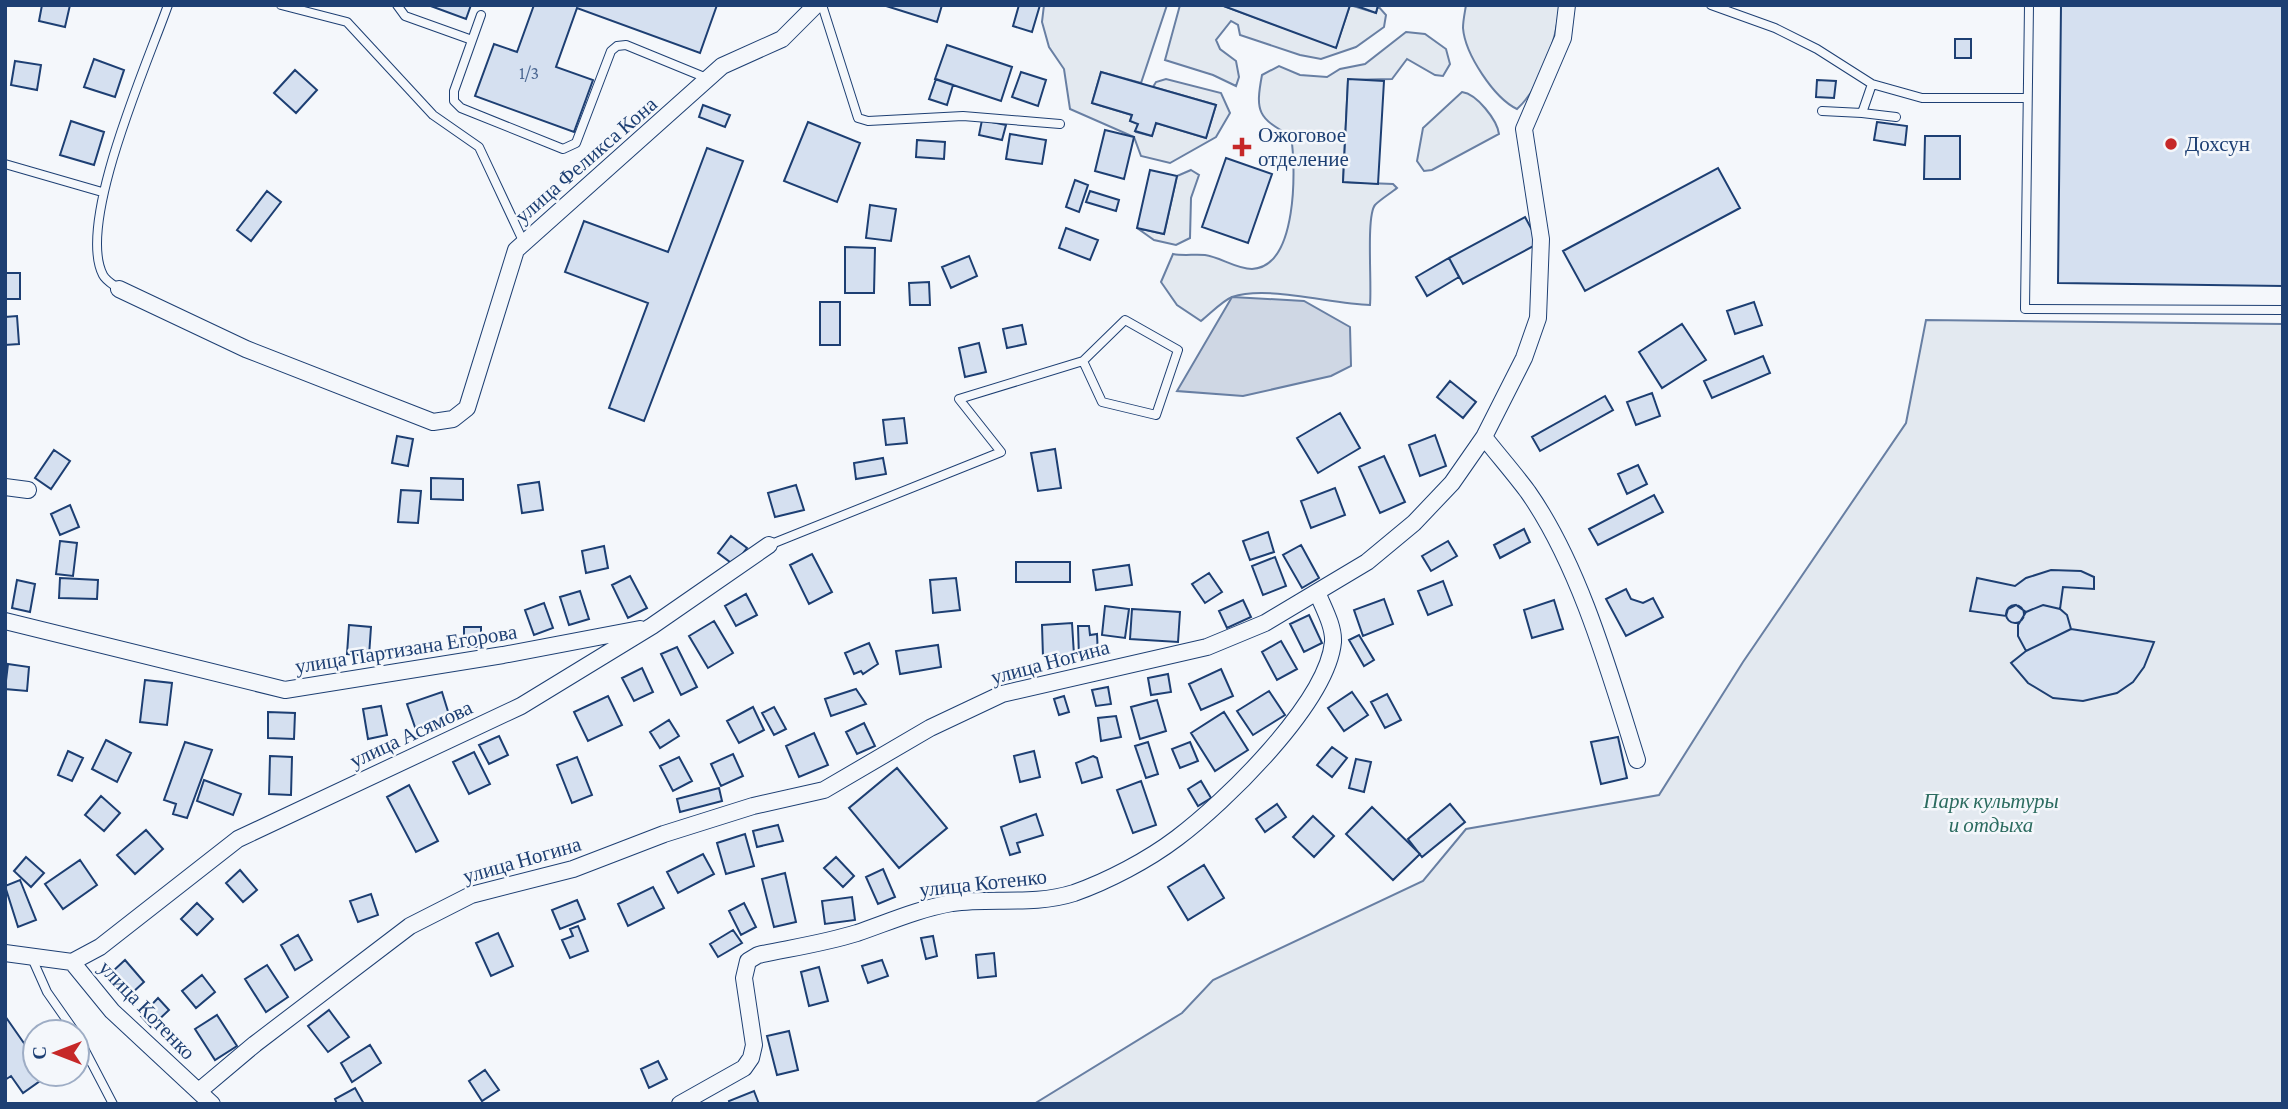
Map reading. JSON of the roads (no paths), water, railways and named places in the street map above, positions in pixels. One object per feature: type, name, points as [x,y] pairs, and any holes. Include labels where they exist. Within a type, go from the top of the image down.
[{"type":"street","name":"улица Феликса Кона","points":[[119,289],[246,349],[433,422],[453,419],[467,408],[516,250],[722,66],[782,39],[816,5]]},
{"type":"street","name":"улица Ногина","points":[[199,1091],[255,1044],[410,926],[471,895],[573,869],[664,834],[753,806],[824,790],[930,728],[1002,694],[1207,647],[1265,623],[1367,562],[1414,523],[1452,483],[1484,437],[1524,358],[1538,318],[1541,239],[1524,130],[1563,38],[1567,5]]},
{"type":"street","points":[[1484,437],[1529,494],[1567,565],[1601,646],[1637,760]]},
{"type":"street","points":[[5,487],[28,490]]},
{"type":"street","name":"улица Асямова","points":[[72,962],[100,947],[238,839],[521,706],[652,626],[769,545]]},
{"type":"street","name":"улица Котенко","points":[[681,1104],[744,1068],[751,1058],[754,1045],[744,978],[748,961],[758,955],[856,933],[918,909],[957,902],[1014,903],[1073,893],[1128,868],[1176,839],[1220,800],[1291,727],[1313,693],[1327,665],[1333,642],[1317,592]]},
{"type":"street","name":"улица Партизана Егорова","points":[[5,621],[285,690],[503,655],[652,626]]},
{"type":"street","name":"улица Котенко","points":[[5,953],[72,962],[112,1011],[164,1063],[212,1104]]},
{"type":"lane","points":[[119,289],[104,277],[98,258],[102,192],[168,5]]},
{"type":"lane","points":[[281,5],[347,22],[433,115],[479,147],[524,243]]},
{"type":"lane","points":[[397,5],[405,16],[472,40]]},
{"type":"lane","points":[[822,5],[858,118],[868,121],[963,116],[1060,124]]},
{"type":"lane","points":[[1711,5],[1775,28],[1817,49],[1872,84],[1922,98],[2026,98]]},
{"type":"lane","points":[[2028,5],[2025,309],[2283,310]]},
{"type":"lane","points":[[481,15],[454,91],[454,101],[461,108],[563,149],[576,142],[611,51],[617,46],[626,45],[709,79]]},
{"type":"lane","points":[[1862,113],[1872,84]]},
{"type":"lane","points":[[1822,111],[1896,117]]},
{"type":"lane","points":[[5,164],[102,192]]},
{"type":"lane","points":[[769,545],[1001,452],[959,400],[1083,361],[1125,320],[1178,350],[1156,415],[1102,402],[1083,361]]},
{"type":"lane","points":[[31,956],[47,992],[65,1018]]},
{"type":"lane","points":[[91,1062],[113,1104]]},
{"type":"place","name":"Дохсун","points":[[2171,144]]},
{"type":"place","name":"Ожоговое отделение","points":[[1242,147]]},
{"type":"park label","name":"Парк культуры и отдыха","points":[[1991,813]]}]
